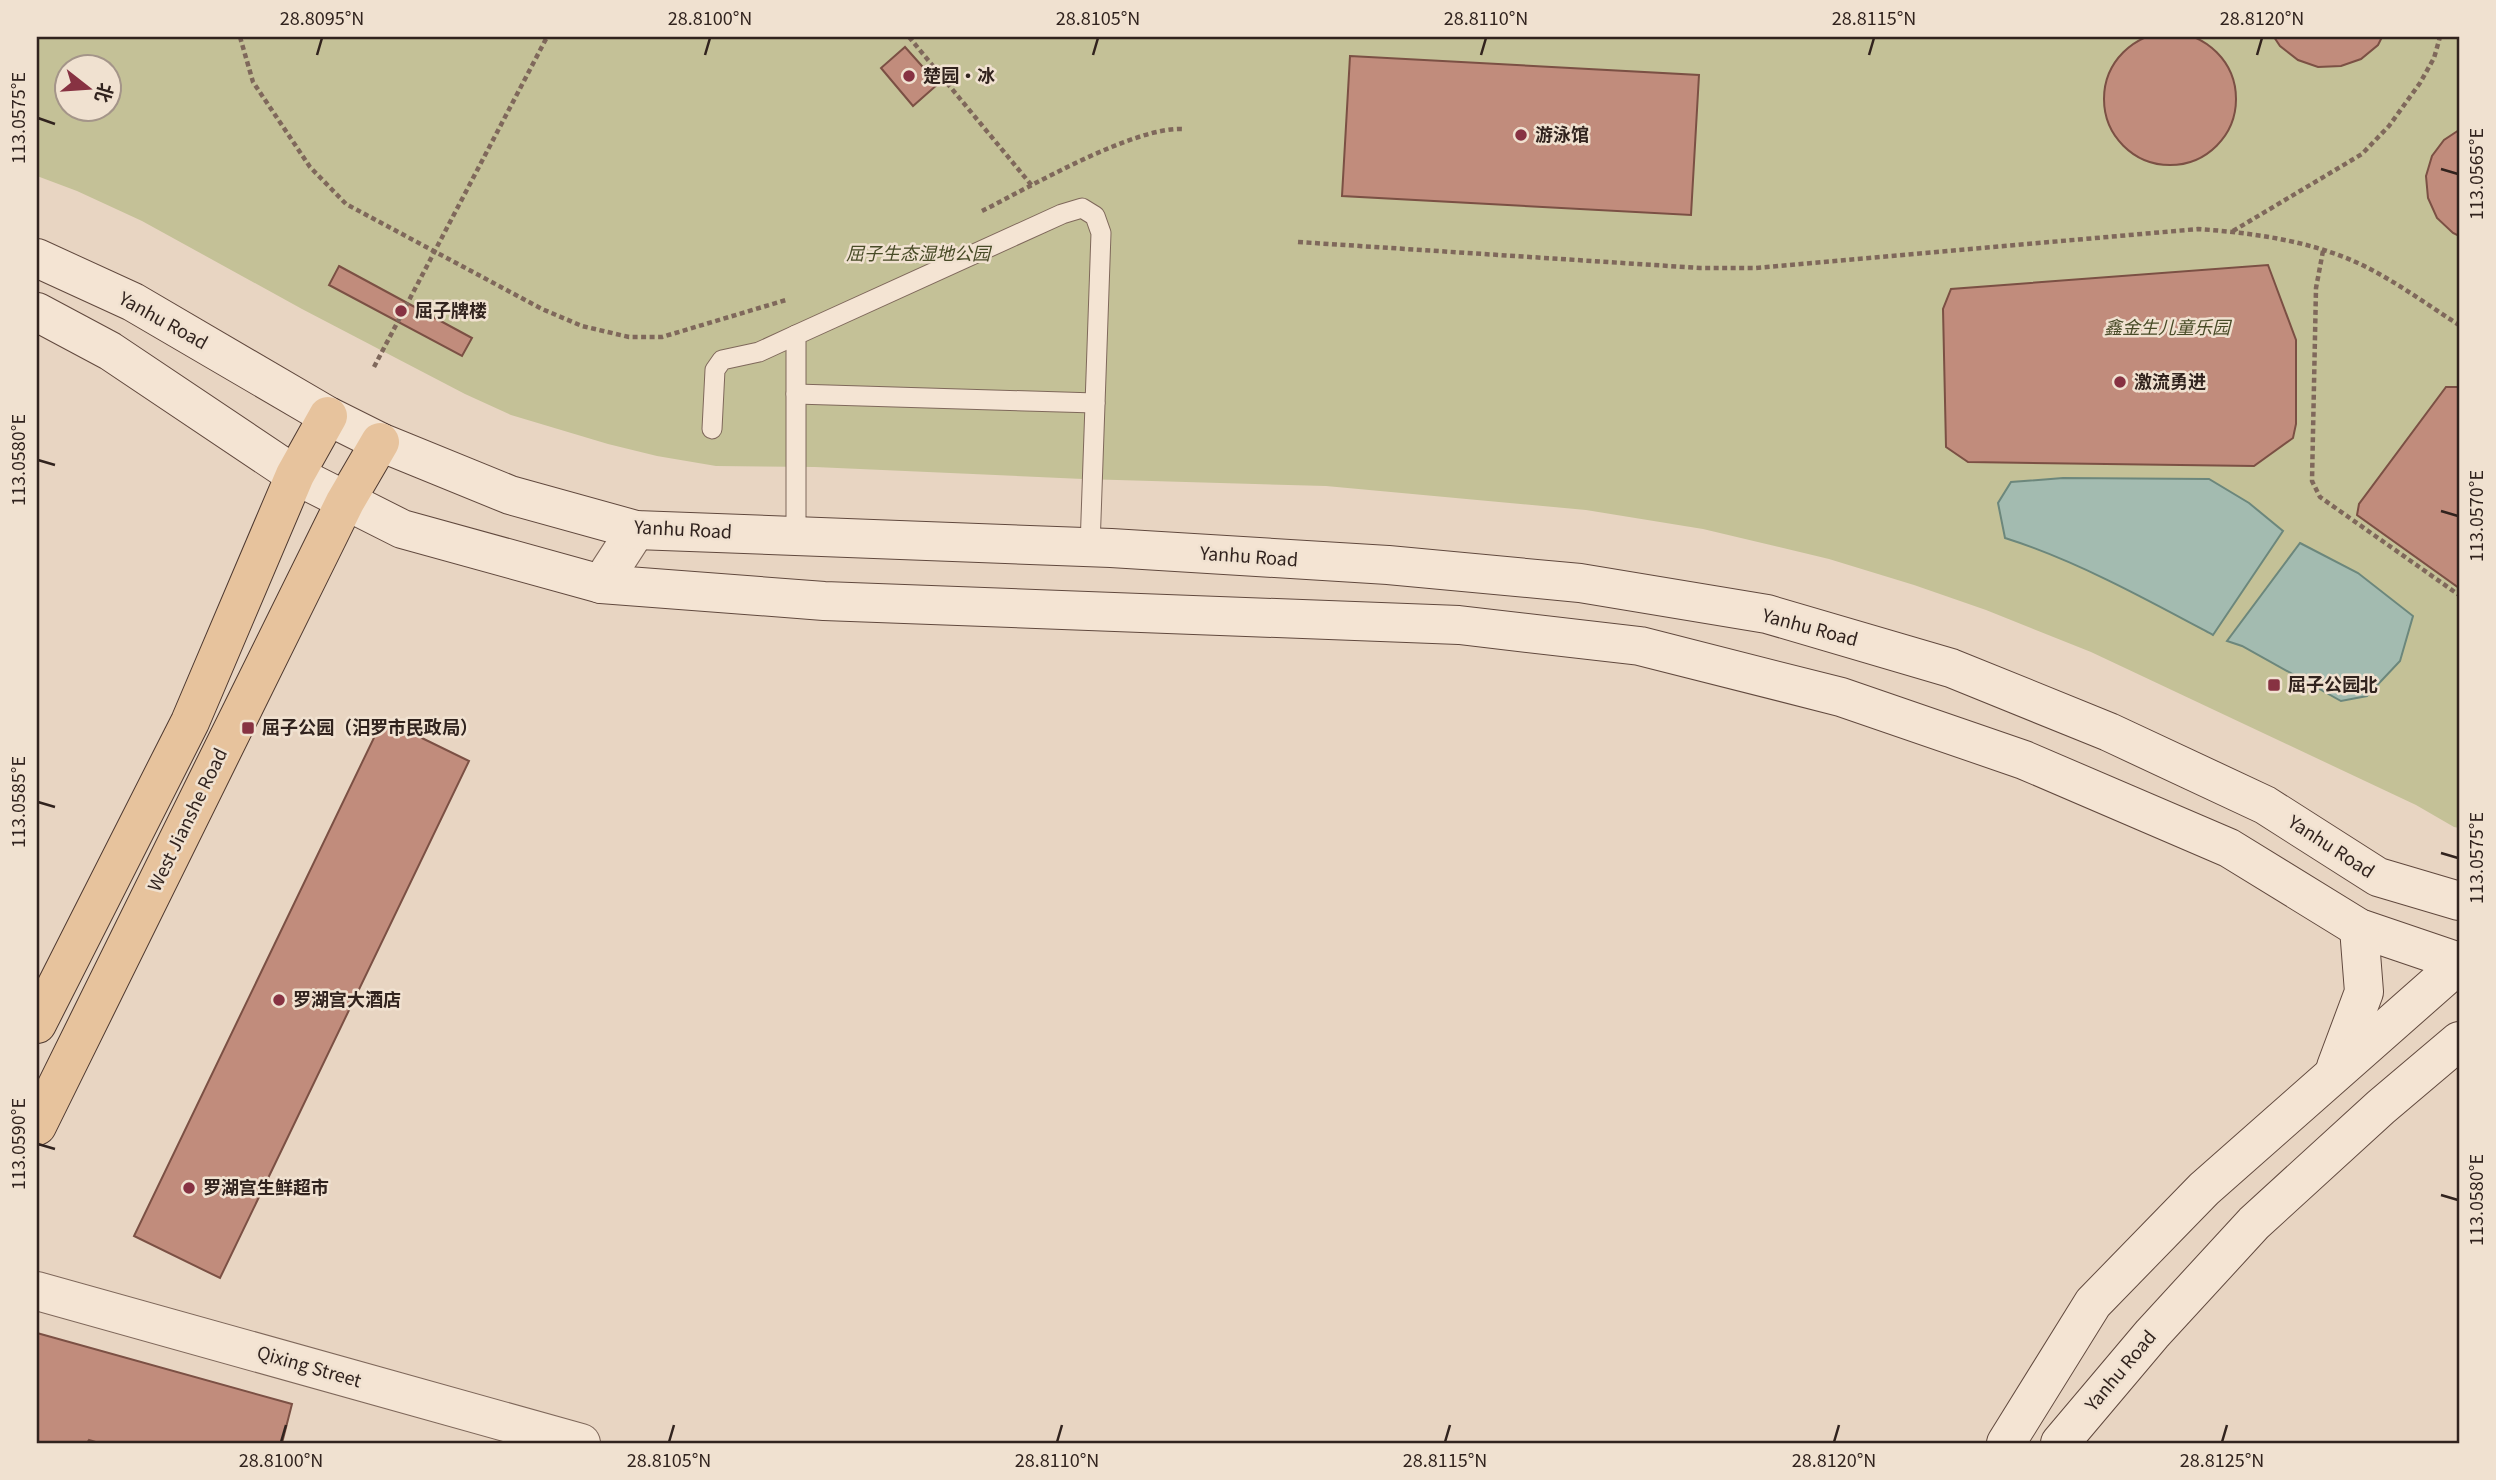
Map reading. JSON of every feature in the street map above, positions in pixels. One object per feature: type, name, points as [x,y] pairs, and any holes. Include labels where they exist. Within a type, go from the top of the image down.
[{"type":"main road","name":"Yanhu Road","points":[[37,258],[132,302],[328,416],[380,442],[510,495],[636,530],[1090,547],[1388,565],[1580,583],[1767,614],[1951,667],[2109,732],[2265,805],[2378,877],[2459,901]]},
{"type":"main road","points":[[37,312],[110,351],[295,475],[345,502],[401,529],[601,584],[824,601],[1459,625],[1640,646],[1840,698],[2024,760],[2229,848],[2359,928],[2459,963],[2204,1189],[2093,1303],[2006,1443]]},
{"type":"main road","points":[[37,1024],[190,722],[295,475],[328,416]]},
{"type":"main road","name":"West Jianshe Road","points":[[37,1126],[345,502],[380,442]]},
{"type":"main road","points":[[601,584],[636,530]]},
{"type":"main road","points":[[2334,1072],[2364,992],[2359,928]]},
{"type":"main road","name":"Yanhu Road","points":[[2060,1443],[2152,1334],[2255,1223],[2381,1107],[2459,1041]]},
{"type":"main road","name":"Qixing Street","points":[[37,1291],[581,1443]]},
{"type":"lane","points":[[712,429],[715,370],[722,360],[759,352],[1054,218],[1082,208],[1095,216],[1101,233],[1090,547]]},
{"type":"lane","points":[[796,335],[796,536]]},
{"type":"lane","points":[[796,394],[1095,403]]},
{"type":"path","points":[[240,37],[253,82],[310,167],[346,204],[542,309],[582,326],[629,337],[662,337],[797,297]]},
{"type":"path","points":[[374,367],[547,37]]},
{"type":"path","points":[[909,37],[1032,186],[1054,218]]},
{"type":"path","points":[[2232,231],[2362,154],[2389,126],[2420,83],[2434,58],[2440,37]]},
{"type":"path","points":[[970,216],[1099,153],[1136,138],[1172,129],[1184,130]]},
{"type":"path","points":[[1298,242],[1700,268],[1741,268],[2198,229],[2232,231],[2275,238],[2343,256],[2373,270],[2459,326]]},
{"type":"path","points":[[2323,251],[2316,288],[2312,481],[2320,497],[2459,595]]},
{"type":"green space","name":"鑫金生儿童乐园","points":[[37,37],[2459,37],[2459,828],[2416,805],[2091,652],[1986,610],[1829,559],[1703,529],[1586,510],[1326,486],[815,467],[716,466],[608,444],[511,415],[465,394],[142,221],[37,176]]},
{"type":"shaded area","points":[[2063,478],[2209,479],[2249,503],[2283,531],[2213,635],[2084,569],[2005,538],[1998,503],[2011,482]]},
{"type":"shaded area","points":[[2300,543],[2358,573],[2413,616],[2400,661],[2367,696],[2341,701],[2242,646],[2227,641]]},
{"type":"building","points":[[2170,33],[2195,38],[2216,53],[2231,74],[2236,99],[2231,124],[2216,145],[2195,160],[2170,165],[2145,160],[2124,145],[2109,124],[2104,99],[2109,74],[2124,53],[2145,38]]},
{"type":"building","points":[[2274,37],[2382,37],[2378,45],[2361,59],[2341,66],[2318,67],[2298,60],[2280,46]]},
{"type":"building","name":"楚园·冰","points":[[905,47],[938,84],[913,106],[881,68]]},
{"type":"building","name":"游泳馆","points":[[1350,56],[1699,75],[1691,215],[1342,196]]},
{"type":"building","points":[[2459,130],[2459,236],[2437,218],[2428,198],[2426,176],[2432,156],[2444,140]]},
{"type":"building","name":"激流勇进","points":[[2268,265],[2296,340],[2296,424],[2293,438],[2254,466],[1968,462],[1946,447],[1943,309],[1951,289]]},
{"type":"building","name":"屈子牌楼","points":[[339,266],[472,338],[462,356],[329,285]]},
{"type":"building","points":[[2446,387],[2459,387],[2459,588],[2357,515],[2359,504]]},
{"type":"building","points":[[383,719],[469,761],[220,1278],[134,1236]]},
{"type":"building","points":[[37,1333],[292,1404],[282,1443],[99,1443],[89,1440],[87,1443],[37,1443]]},
{"type":"place","name":"楚园·冰","points":[[909,76]]},
{"type":"place","name":"游泳馆","points":[[1521,135]]},
{"type":"place","name":"屈子牌楼","points":[[401,311]]},
{"type":"place","name":"激流勇进","points":[[2120,382]]},
{"type":"place","name":"屈子公园北","points":[[2274,685]]},
{"type":"place","name":"屈子公园（汨罗市民政局）","points":[[248,728]]},
{"type":"place","name":"罗湖宫大酒店","points":[[279,1000]]},
{"type":"place","name":"罗湖宫生鲜超市","points":[[189,1188]]},
{"type":"park label","name":"屈子生态湿地公园","points":[[918,254]]}]
